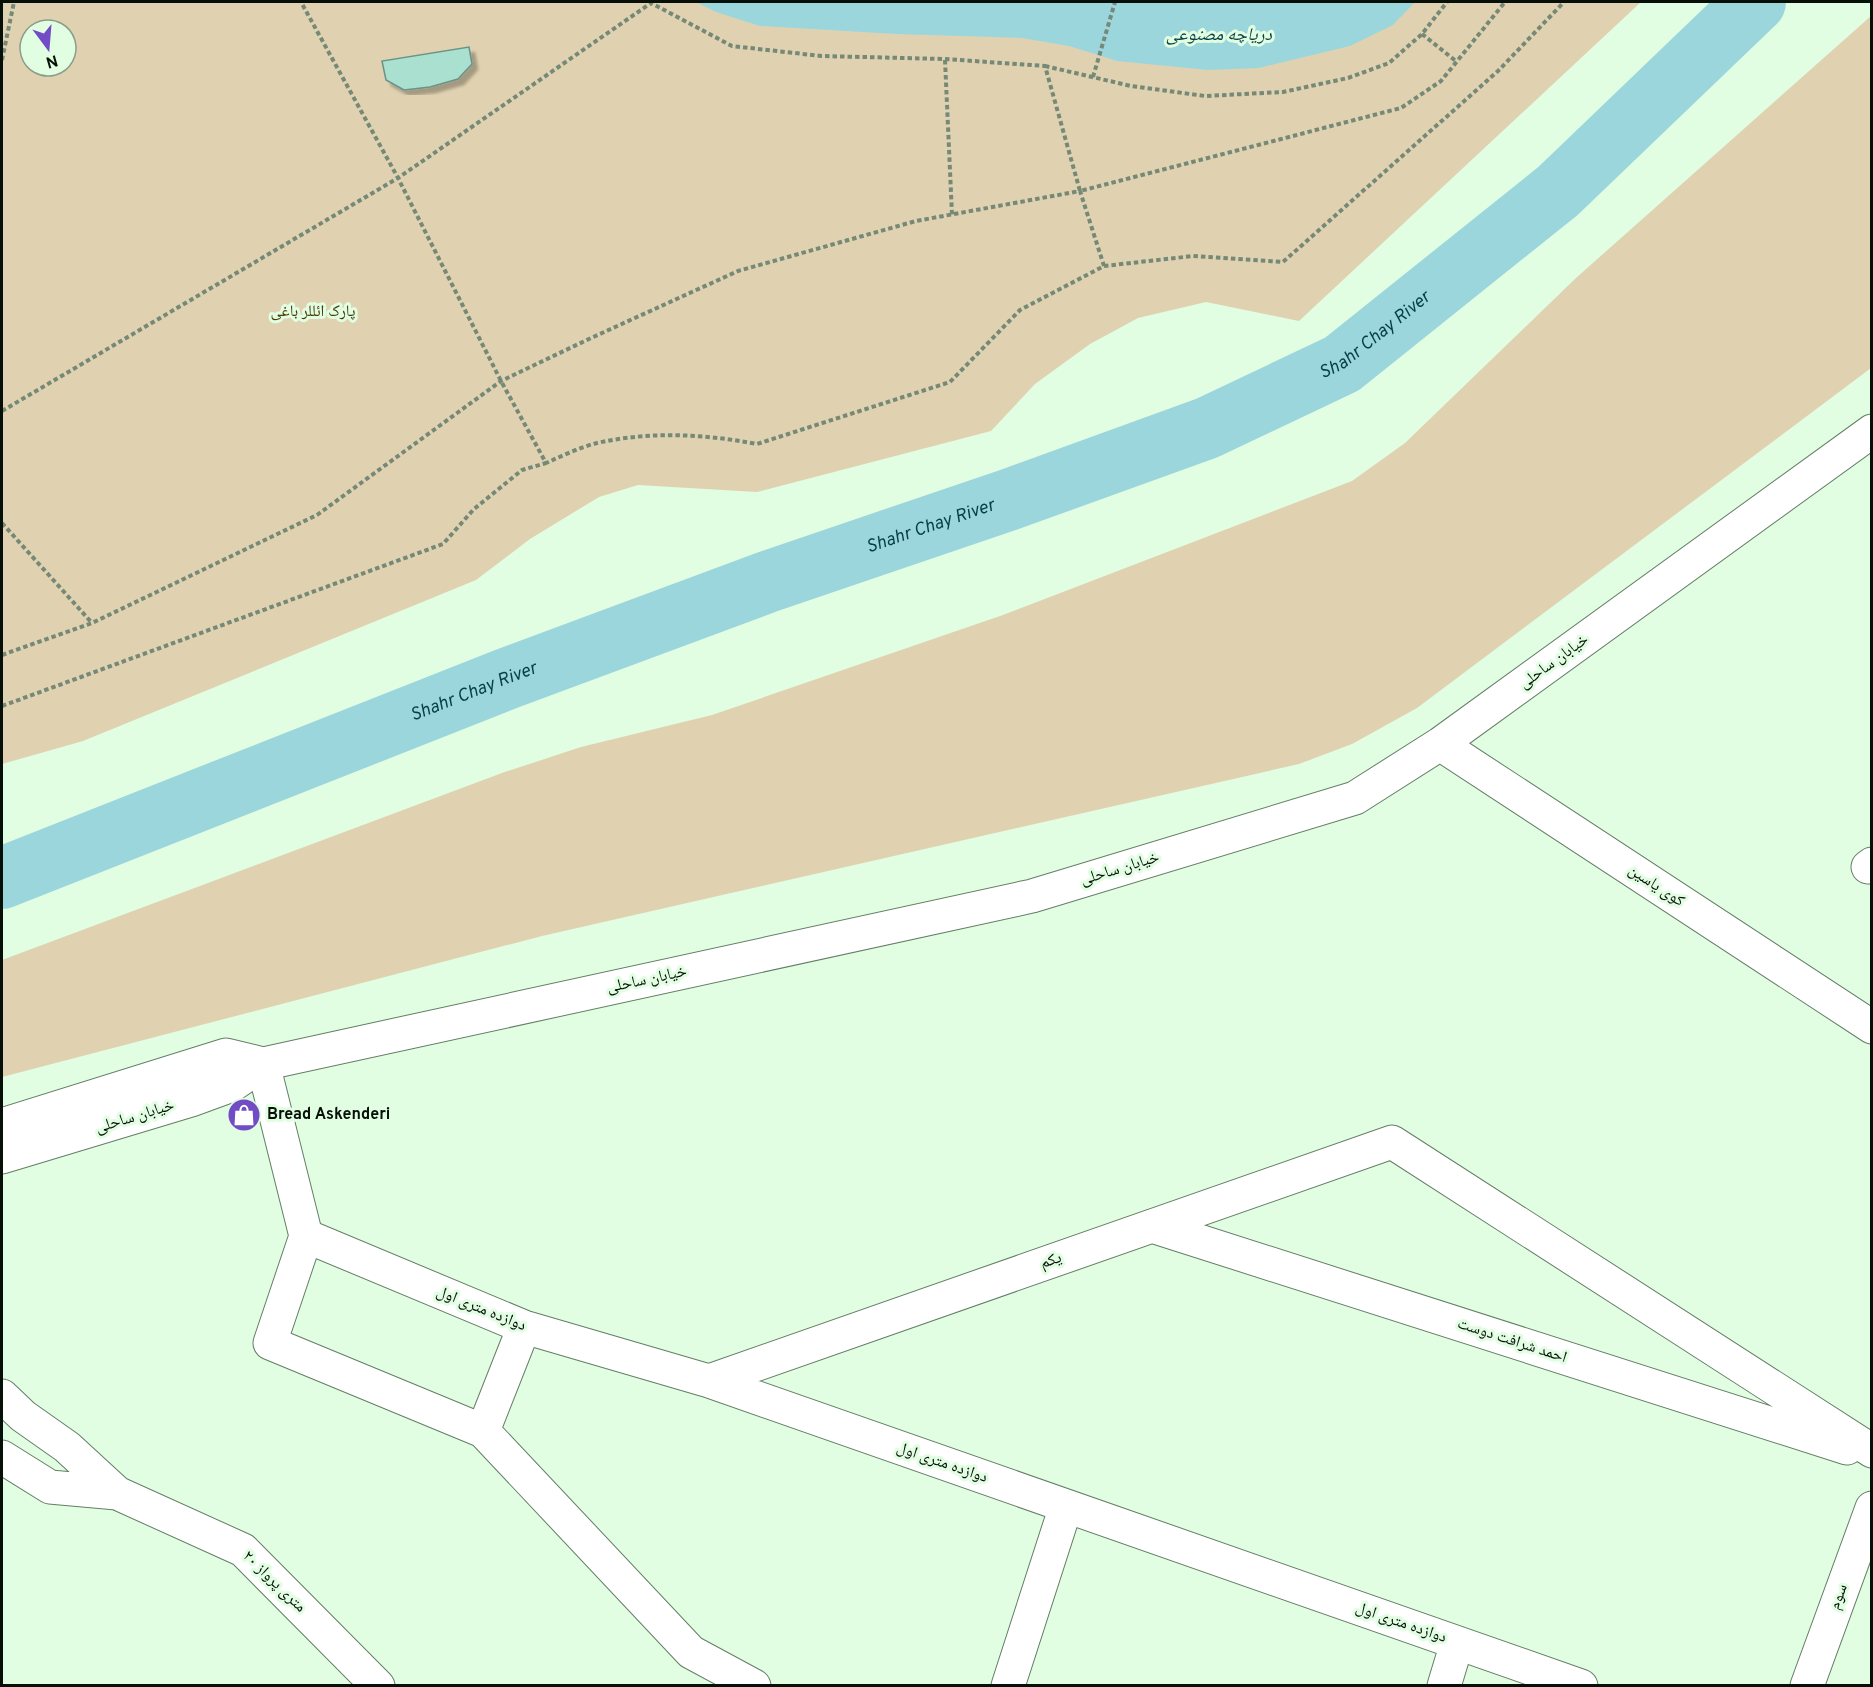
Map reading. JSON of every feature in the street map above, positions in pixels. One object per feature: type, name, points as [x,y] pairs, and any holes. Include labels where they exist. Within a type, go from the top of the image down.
[{"type":"street","name":"خیابان ساحلی","points":[[2,1157],[191,1100],[232,1085],[263,1064],[1032,896],[1355,798],[1440,744],[1868,441]]},
{"type":"street","name":"کوی یاسین","points":[[1440,744],[1872,1027]]},
{"type":"street","name":"خیابان ساحلی","points":[[2,1125],[226,1055],[263,1064]]},
{"type":"street","points":[[263,1064],[306,1236],[270,1343],[483,1431],[692,1652],[754,1686]]},
{"type":"street","name":"یکم","points":[[709,1381],[1392,1142],[1872,1450]]},
{"type":"street","name":"احمد شرافت دوست","points":[[1152,1226],[1872,1456]]},
{"type":"street","name":"دوازده متری اول","points":[[306,1236],[524,1328],[709,1381],[1581,1686]]},
{"type":"street","points":[[483,1431],[524,1328]]},
{"type":"street","name":"۲۰ متری پرواز","points":[[2,1396],[23,1416],[67,1447],[117,1493],[243,1550],[378,1686]]},
{"type":"street","name":"۲۰ متری پرواز","points":[[2,1457],[50,1487],[117,1493]]},
{"type":"street","points":[[1008,1686],[1066,1506]]},
{"type":"street","name":"سوم","points":[[1807,1686],[1872,1508]]},
{"type":"street","points":[[1444,1686],[1457,1642]]},
{"type":"path","points":[[2,60],[14,2]]},
{"type":"path","points":[[301,2],[398,178],[501,381],[546,463]]},
{"type":"path","points":[[2,411],[398,178],[651,2],[732,46],[821,56],[945,59],[1044,66],[1131,86],[1205,96],[1283,92],[1348,78],[1389,63],[1422,33],[1447,2]]},
{"type":"path","points":[[1093,77],[1115,2]]},
{"type":"path","points":[[2,655],[92,623],[317,515],[501,381],[738,271],[916,221],[1080,191],[1401,108],[1441,81],[1505,2]]},
{"type":"path","points":[[2,706],[443,544],[474,509],[522,470],[596,443],[664,434],[728,439],[757,444],[950,382],[1020,310],[1104,266],[1193,256],[1283,262],[1498,71],[1564,2]]},
{"type":"path","points":[[1422,33],[1457,62]]},
{"type":"path","points":[[945,59],[951,215]]},
{"type":"path","points":[[1044,66],[1104,266]]},
{"type":"path","points":[[2,523],[92,623]]},
{"type":"green space","name":"پارک ائللر باغی","points":[[2,2],[1641,2],[1299,321],[1206,302],[1138,318],[1090,344],[1035,384],[991,431],[757,492],[638,485],[599,497],[530,539],[476,580],[83,741],[2,764]]},
{"type":"green space","points":[[1871,16],[1871,368],[1417,708],[1352,744],[1299,764],[542,936],[2,1077],[2,960],[502,773],[581,747],[712,715],[1003,615],[1352,481],[1405,443],[1576,278]]},
{"type":"water","name":"دریاچه مصنوعی","points":[[696,2],[1415,2],[1393,25],[1350,46],[1259,68],[1208,70],[1117,61],[1069,46],[1022,38],[760,26],[716,12]]},
{"type":"building","points":[[469,47],[472,64],[458,79],[430,87],[404,90],[386,80],[382,61]]},
{"type":"waterway","name":"Shahr Chay River","points":[[2,878],[506,679],[767,582],[1008,500],[1207,428],[1342,364],[1558,191],[1755,2]]},
{"type":"place","name":"Bread Askenderi","points":[[244,1115]]}]
